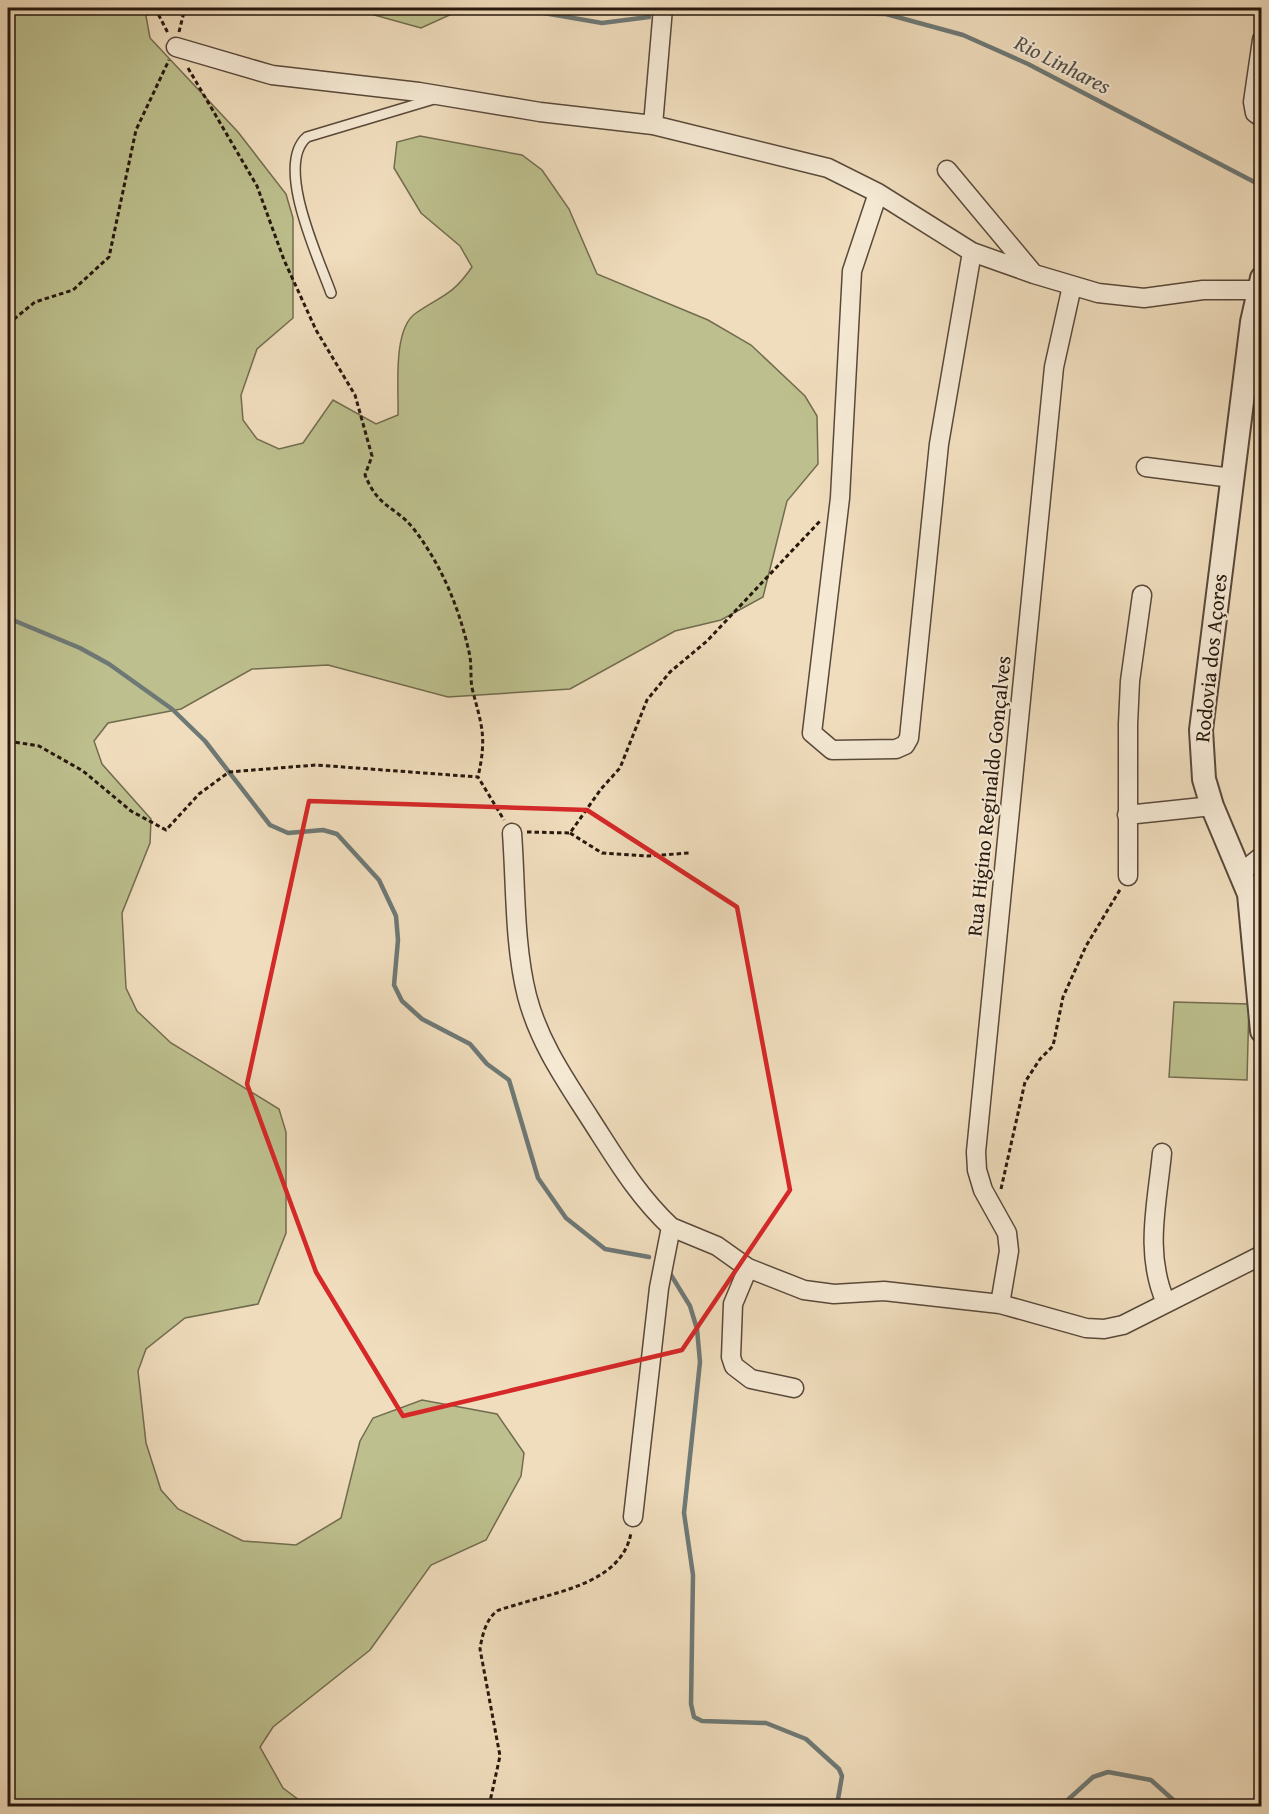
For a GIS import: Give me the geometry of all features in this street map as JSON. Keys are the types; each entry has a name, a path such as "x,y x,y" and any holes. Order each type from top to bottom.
{"street":[{"path":"653,125 663,8"},
{"path":"1262,40 1253,102 1255,114 1262,118"},
{"path":"176,47 272,75 442,96 540,112 653,125 828,168 878,193 972,252 1072,286 1144,298 1260,284"},
{"path":"947,170 1034,274"},
{"path":"878,193 852,271 840,498 813,732 832,750 896,749 905,746 909,738 939,444 972,252"},
{"name":"Rodovia dos Açores","path":"1260,284 1202,712 1202,756 1212,806 1242,872 1253,914 1260,973 1262,1031"},
{"name":"Rua Higino Reginaldo Gonçalves","path":"1000,1304 1009,1251 1007,1233 980,1180 976,1152 1054,367 1072,286"},
{"path":"1146,467 1232,478"},
{"path":"1128,876 1130,681 1142,595"},
{"path":"1127,814 1212,806"},
{"path":"512,833 520,955 527,995 538,1029 569,1089 629,1182 648,1206 671,1227 717,1246 748,1268 804,1290 834,1294 884,1291 1000,1304 1086,1328 1104,1329 1123,1324 1262,1254"},
{"path":"1242,872 1262,856"},
{"path":"1162,1154 1153,1243 1154,1267 1166,1303"},
{"path":"633,1517 659,1288 671,1227"},
{"path":"748,1268 733,1304 731,1357 734,1366 751,1379 794,1388"}],"lane":[{"path":"331,293 295,182 295,156 300,144 307,137 442,96"}],"path":[{"path":"155,8 257,186 284,260 316,330 355,395 372,456 365,475 373,493 411,526 447,583 470,654 472,687 481,713 485,748 478,777 512,833 544,831 570,833 602,853 648,856 689,853"},
{"path":"8,324 34,302 73,290 109,257 136,130 176,47 185,8"},
{"path":"570,833 601,789 620,768 647,700 652,693 670,672 707,641 840,498"},
{"path":"8,741 39,746 48,751 83,771 131,811 166,830 199,794 229,772 316,765 478,777"},
{"path":"996,1213 1025,1082 1040,1059 1053,1046 1063,997 1086,946 1128,876"},
{"path":"489,1806 500,1756 480,1648 483,1632 497,1612 594,1579 612,1567 629,1544 633,1517"}],"highlighted area":[{"path":"309,801 587,810 737,907 790,1190 682,1350 403,1416 316,1272 247,1084"}],"green space":[{"path":"8,8 158,8 146,16 150,38 238,132 286,194 293,218 293,318 257,349 241,395 243,420 257,439 279,449 303,443 333,400 376,424 398,415 398,360 403,332 408,321 416,313 452,290 472,267 460,246 421,213 394,168 397,142 420,136 522,155 542,170 569,209 597,274 708,320 751,345 805,396 817,416 818,464 787,501 763,597 721,620 675,631 570,689 448,697 328,665 252,669 181,709 108,723 94,741 102,764 151,819 150,843 122,913 126,988 137,1011 171,1043 279,1109 286,1132 286,1233 258,1304 185,1318 146,1349 138,1371 146,1443 161,1490 178,1509 243,1541 296,1545 341,1518 360,1441 373,1418 422,1400 497,1414 524,1453 521,1476 486,1540 431,1565 370,1650 273,1727 260,1747 283,1788 307,1806 8,1806"},
{"path":"349,8 465,8 421,28"},
{"path":"1174,1002 1249,1004 1247,1080 1169,1077"}],"waterway":[{"name":"Rio Linhares","path":"515,8 602,23 649,17"},
{"name":"Rio Linhares","path":"678,10 704,8"},
{"name":"Rio Linhares","path":"765,8 792,12 886,14 963,35 1028,64 1262,186"},
{"path":"8,618 80,648 109,664 172,709 205,741 270,825 288,833 323,830 337,834 379,880 396,916 398,940 394,985 402,1001 422,1019 470,1044 487,1064 509,1080 538,1178 566,1218 605,1249 649,1257"},
{"path":"668,1270 690,1306 697,1329 700,1362 684,1513 693,1575 691,1704 694,1717 702,1721 766,1723 806,1739 839,1769 842,1776 838,1799 843,1806"},
{"path":"1061,1806 1093,1777 1108,1772 1151,1780 1180,1806"}]}
